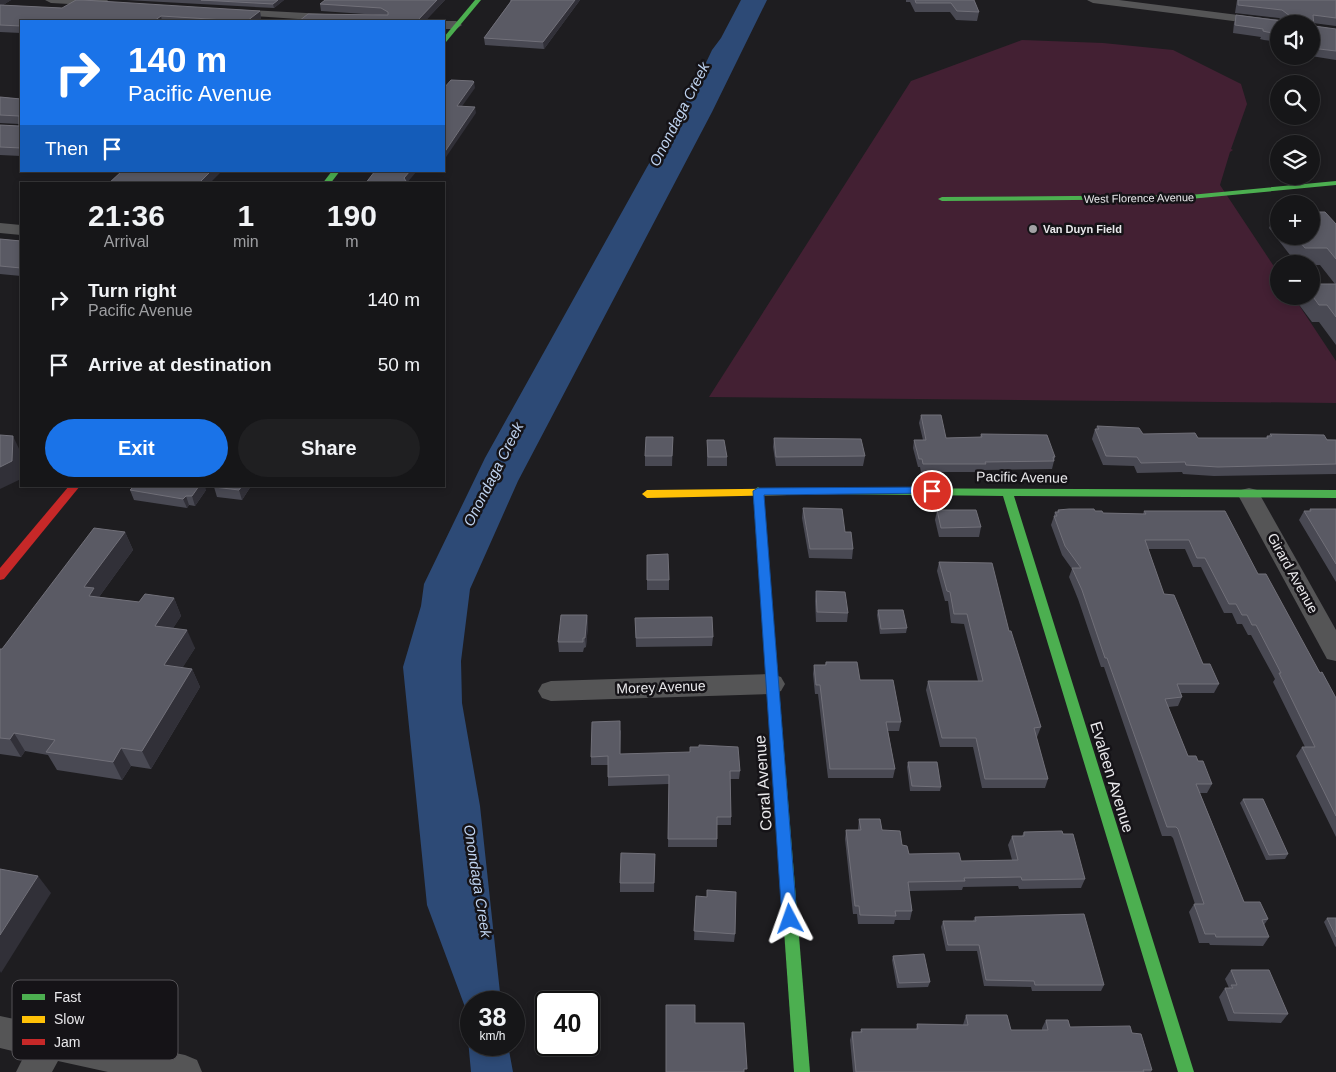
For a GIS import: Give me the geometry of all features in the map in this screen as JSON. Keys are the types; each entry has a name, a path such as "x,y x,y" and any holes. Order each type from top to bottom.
{"street":[{"path":"51,0 118,4"},
{"path":"445,40 478,0"},
{"path":"1092,0 1270,23"},
{"path":"287,18 303,5"},
{"path":"219,11 287,18 350,20"},
{"path":"445,25 456,25"},
{"path":"328,182 335,172"},
{"name":"West Florence Avenue","path":"942,199 1190,197 1336,183"},
{"path":"0,228 20,230"},
{"path":"0,576 74,487"},
{"name":"Pacific Avenue","path":"647,494 758,491 1336,494"},
{"name":"Coral Avenue","path":"758,491 802,1072"},
{"name":"Evaleen Avenue","path":"1007,492 1186,1072"},
{"name":"Girard Avenue","path":"1249,495 1336,652"},
{"name":"Morey Avenue","path":"551,691 772,684"},
{"path":"33,1072 40,1060"},
{"path":"131,1060 185,1072"}],"shaded area":[{"name":"Van Duyn Field","path":"1022,40 1103,43 1173,50 1241,84 1247,104 1220,185 1270,260 1270,305 1299,305 1336,361 1336,403 709,397 911,81"}],"water":[{"name":"Onondaga Creek","path":"741,0 767,0 712,112 518,481 470,589 461,661 462,703 480,806 500,991 460,991 460,994 427,905 403,667 421,606 424,584 485,458 647,167 694,88 712,50 721,38"},
{"path":"470,1056 510,1056 513,1072 471,1072"}],"building":[{"path":"76,0 83,0 260,11 248,20 161,16 155,20 20,20 20,26 0,25 0,5 62,8"},
{"path":"201,0 278,0 273,4"},
{"path":"325,0 437,0 418,20 300,20 308,14 388,15 388,12 381,8 320,4"},
{"path":"512,0 575,0 543,42 484,38"},
{"path":"915,0 974,0 979,12 957,11 951,3 916,3"},
{"path":"1238,0 1336,0 1336,18 1320,15 1289,15 1282,10 1238,5"},
{"path":"1236,15 1270,19 1270,32 1263,31 1263,29 1235,25"},
{"path":"1320,27 1336,29 1336,51 1320,49"},
{"path":"451,80 473,81 457,106 475,107 445,152 445,87"},
{"path":"0,97 20,99 20,148 0,147 0,125 19,126 19,116 0,115"},
{"path":"121,172 210,172 200,182 110,182"},
{"path":"374,172 409,172 404,178 407,182 367,182"},
{"path":"1320,212 1325,212 1336,224 1336,259 1327,248 1305,248 1302,245 1320,245"},
{"path":"0,239 20,241 20,268 0,266"},
{"path":"1320,284 1336,284 1336,317 1327,305 1320,305"},
{"path":"921,415 941,415 946,438 982,437 981,434 1047,435 1055,457 1053,457 1054,461 923,464 922,459 919,459 914,440 926,440"},
{"path":"1097,426 1139,428 1143,434 1195,433 1198,438 1268,438 1267,436 1272,436 1270,434 1324,435 1327,440 1336,440 1336,464 1218,467 1186,465 1185,462 1141,463 1137,457 1106,456 1095,429 1099,429"},
{"path":"0,435 13,436 12,461 0,467"},
{"path":"646,437 673,437 672,456 645,456"},
{"path":"774,438 861,439 865,456 776,457"},
{"path":"707,440 724,440 727,457 708,457"},
{"path":"133,487 198,487 192,496 186,496 183,499 130,490"},
{"path":"214,487 241,487 239,490"},
{"path":"803,508 842,509 845,532 851,532 853,549 810,549"},
{"path":"1094,509 1103,513 1146,514 1144,511 1225,511 1258,574 1266,574 1320,673 1322,672 1336,698 1336,816 1302,747 1315,747 1279,673 1281,673 1256,625 1252,625 1247,615 1242,615 1236,604 1229,604 1205,558 1197,558 1189,540 1145,540 1164,594 1174,595 1203,664 1210,664 1219,684 1177,684 1182,697 1165,699 1188,756 1196,756 1198,761 1203,761 1212,784 1196,784 1244,902 1260,902 1268,919 1262,920 1269,937 1216,937 1215,934 1205,934 1194,904 1204,904 1178,829 1176,827 1167,827 1107,658 1105,658 1082,590 1072,568 1081,568 1065,546 1054,516 1057,516 1055,512 1059,512 1058,510"},
{"path":"1310,509 1336,509 1336,564 1304,511 1311,511"},
{"path":"937,510 976,510 981,527 941,528"},
{"path":"94,528 125,532 84,587 94,588 89,596 139,602 145,594 174,598 155,626 187,630 164,665 192,669 142,751 121,748 113,762 46,752 55,740 14,733 10,739 0,738 0,649 2,649"},
{"path":"668,554 669,580 647,580 647,555"},
{"path":"939,562 992,563 1009,631 1011,631 1041,727 1034,728 1048,779 985,779 976,738 942,738 928,681 983,681 967,614 954,614 950,592 947,591"},
{"path":"816,591 845,592 848,613 817,612"},
{"path":"878,610 903,610 907,628 881,629"},
{"path":"561,615 587,615 583,642 558,642"},
{"path":"712,617 713,637 636,638 635,618"},
{"path":"826,662 857,662 860,680 893,680 901,722 886,722 895,769 830,769 820,685 816,685 814,665 826,665"},
{"path":"620,721 620,754 690,752 690,747 699,747 699,745 738,747 740,771 730,771 731,817 717,817 717,839 668,839 669,775 608,777 608,756 591,757 592,722"},
{"path":"908,762 937,762 941,787 912,786"},
{"path":"1243,799 1263,799 1288,854 1269,855"},
{"path":"859,819 880,819 882,830 900,831 902,845 907,846 909,854 959,853 961,861 1018,860 1012,836 1024,836 1024,832 1062,831 1063,834 1073,834 1085,879 1022,880 1021,877 964,878 965,881 908,882 912,911 895,911 896,916 860,915 859,906 855,906 846,830 861,830"},
{"path":"621,853 655,854 654,883 620,883"},
{"path":"0,869 38,876 0,935"},
{"path":"707,890 736,892 735,934 694,931 696,896 707,897"},
{"path":"1084,914 1104,985 1035,985 1034,981 986,980 979,945 948,945 943,921 976,921 975,917"},
{"path":"1327,918 1336,918 1336,937"},
{"path":"924,954 930,982 899,983 893,956"},
{"path":"1231,970 1269,970 1288,1014 1234,1013 1225,988 1233,988 1231,985 1237,985"},
{"path":"666,1005 695,1005 695,1023 744,1023 747,1069 744,1069 744,1072 666,1072"},
{"path":"966,1015 1007,1015 1011,1030 1048,1030 1046,1020 1068,1020 1070,1027 1130,1026 1132,1033 1141,1034 1152,1070 1143,1070 1144,1072 856,1072 852,1032 862,1032 861,1029 918,1029 917,1024 968,1025"}],"traffic: fast":[{"path":"445,40 478,0"},
{"path":"328,182 335,172"},
{"path":"942,199 1190,197 1336,183"},
{"path":"758,491 802,1072"},
{"path":"835,492 1336,494"},
{"path":"1007,492 1186,1072"}],"traffic: slow":[{"path":"647,494 835,492"}],"traffic: jam":[{"path":"0,576 74,487"}],"place":[{"name":"Van Duyn Field","path":"1033,229"}],"route":[{"path":"790,919 758,491 932,491"}]}
